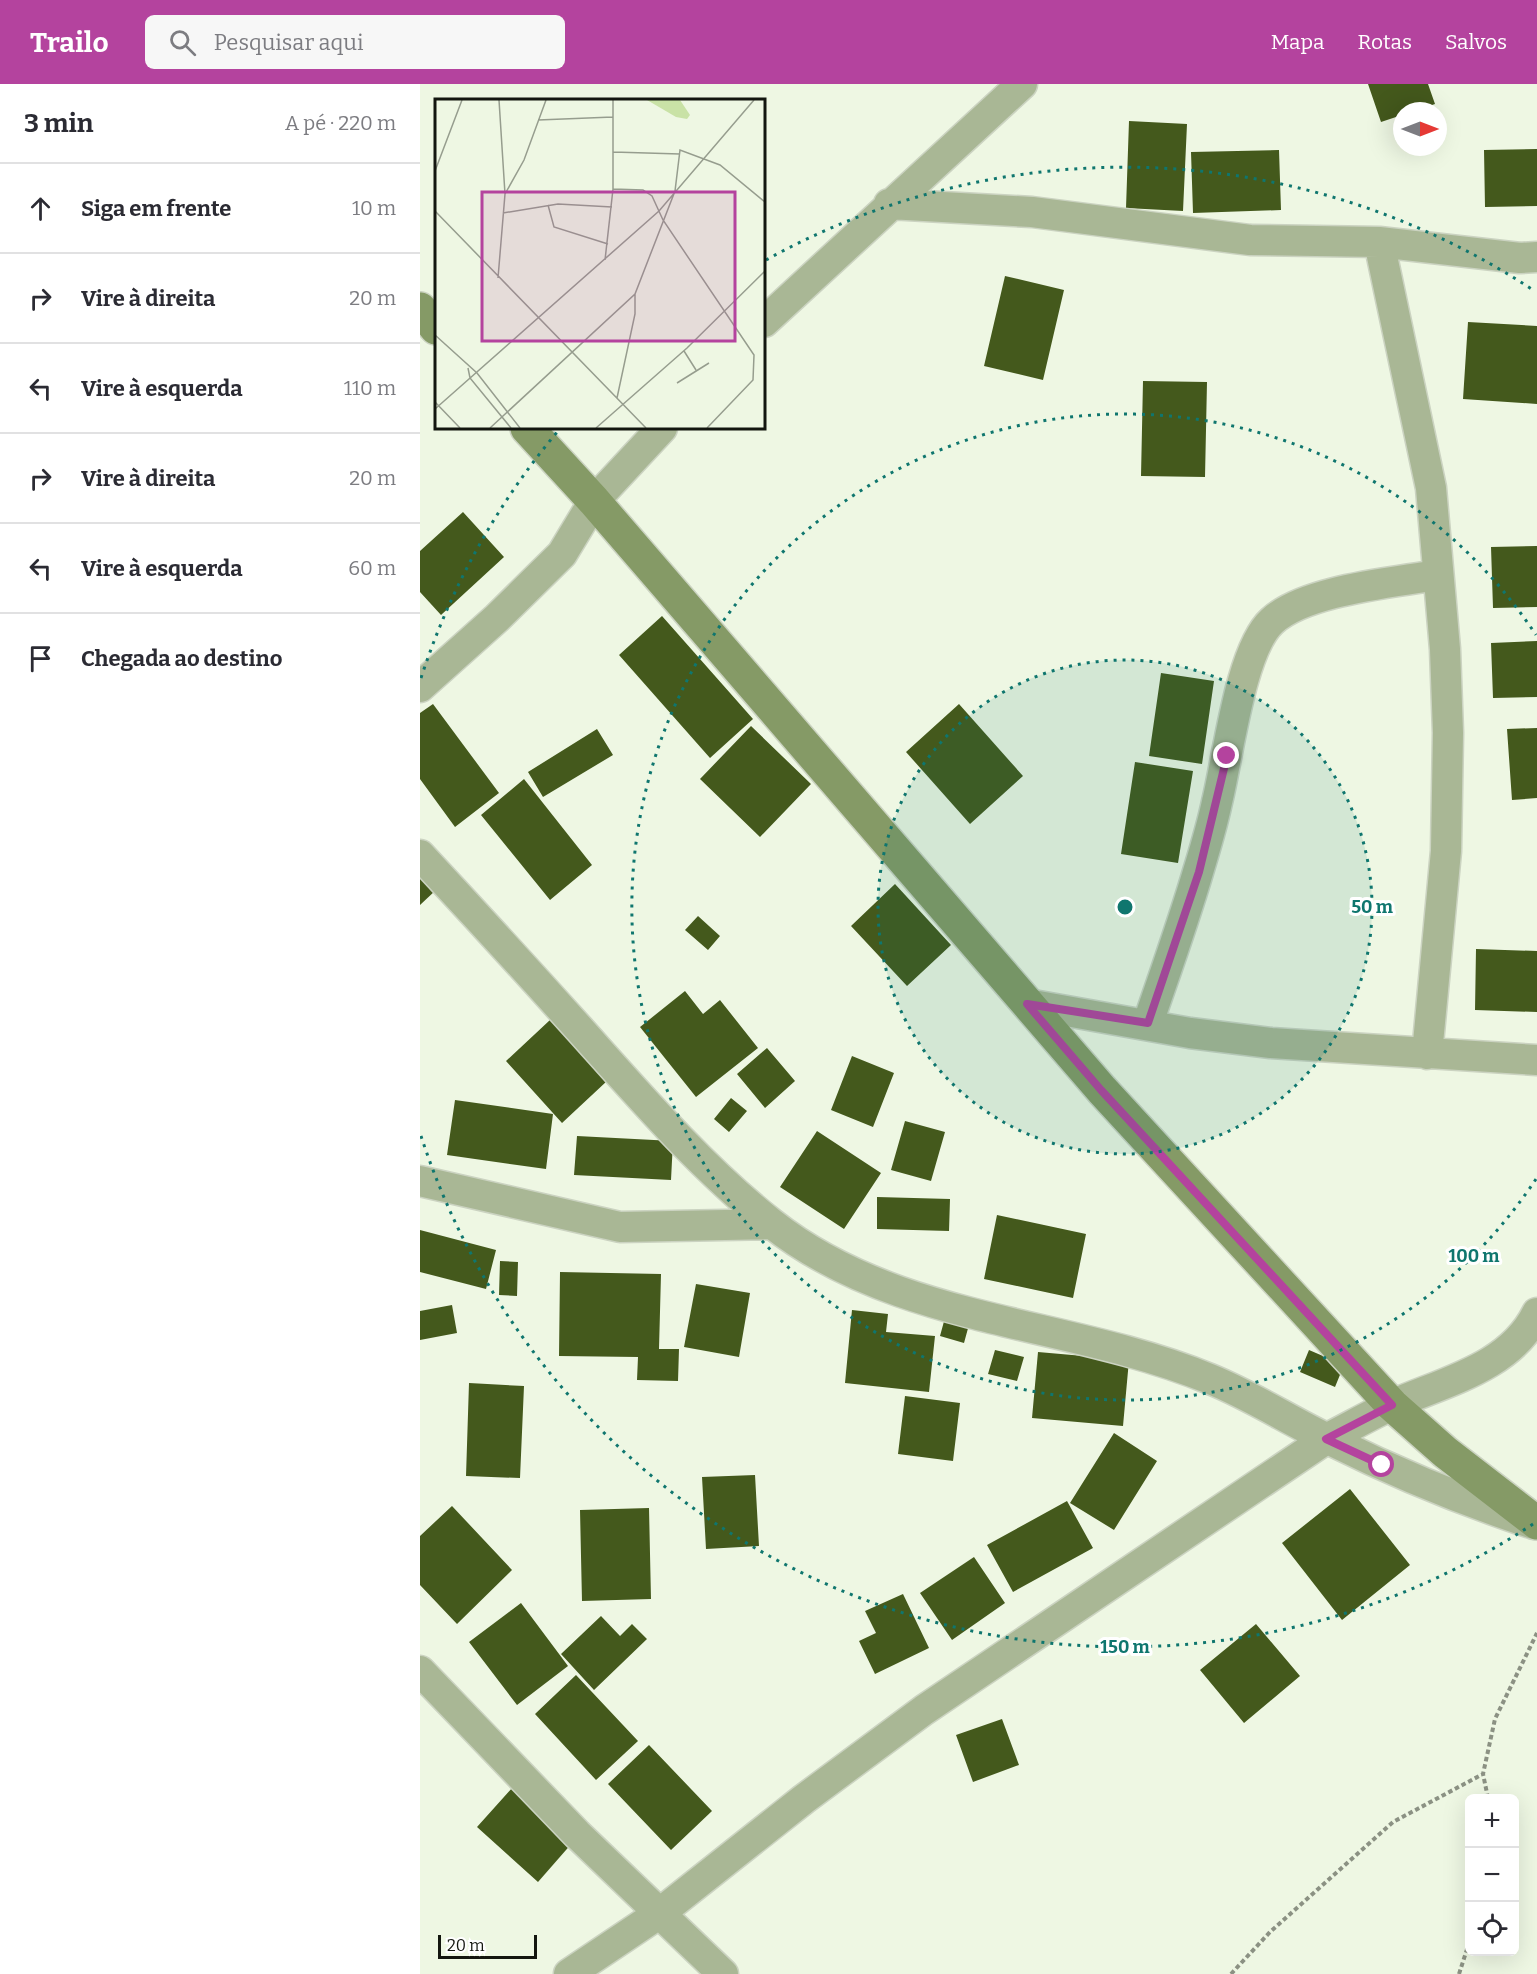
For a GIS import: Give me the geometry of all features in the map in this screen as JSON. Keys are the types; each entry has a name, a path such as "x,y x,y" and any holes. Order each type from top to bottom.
{"main road":[{"path":"420,309 435,327"},
{"path":"528,429 594,501 1101,1090 1392,1405 1445,1452 1537,1524"}],"street":[{"path":"765,321 889,204 1022,84"},
{"path":"889,204 1032,212 1250,240 1379,242 1531,262"},
{"path":"1379,242 1431,489 1445,649 1448,733 1446,851 1427,1054"},
{"path":"420,687 497,618 562,554 594,501 661,429"},
{"path":"1148,1023 1199,872 1217,802 1242,685 1254,650 1271,622 1297,605 1344,591 1437,575"},
{"path":"420,855 633,1089 713,1172 772,1224 822,1258 871,1283 940,1304 1137,1355 1210,1379 1326,1439 1468,1503 1537,1524"},
{"path":"1027,1004 1148,1023 1190,1033 1271,1043 1537,1060"},
{"path":"420,1181 620,1227 772,1224"},
{"path":"569,1974 660,1913 804,1799 924,1710 1326,1439 1392,1405 1464,1376 1506,1352 1537,1313"},
{"path":"420,1671 577,1834 723,1974"}],"path":[{"path":"1487,1794 1484,1773 1495,1719 1537,1633"},
{"path":"1231,1974 1270,1932 1393,1822 1484,1773"},
{"path":"1459,1974 1465,1955"}],"building":[{"path":"1368,84 1428,84 1434,102 1393,102 1393,118 1381,122"},
{"path":"1129,121 1187,124 1183,211 1126,208"},
{"path":"1537,149 1537,206 1485,207 1484,150"},
{"path":"1279,150 1281,210 1193,213 1191,152"},
{"path":"1005,276 1064,290 1043,380 984,366"},
{"path":"1468,322 1537,326 1537,404 1463,399"},
{"path":"1143,381 1207,382 1205,477 1141,476"},
{"path":"463,512 504,557 441,615 420,592 420,551"},
{"path":"1537,546 1537,607 1493,608 1491,547"},
{"path":"662,616 753,719 710,758 619,655"},
{"path":"1537,641 1537,697 1493,698 1491,643"},
{"path":"1161,673 1214,681 1202,764 1149,756"},
{"path":"433,704 499,793 455,827 420,779 420,713"},
{"path":"959,704 1023,776 970,824 906,752"},
{"path":"751,726 811,784 760,837 700,779"},
{"path":"1537,728 1537,798 1512,800 1507,729"},
{"path":"597,729 613,755 543,797 528,772"},
{"path":"1135,762 1193,771 1178,863 1121,854"},
{"path":"524,779 592,865 550,900 481,815"},
{"path":"420,872 436,890 420,905"},
{"path":"895,884 951,945 907,986 851,926"},
{"path":"698,916 720,936 708,950 685,930"},
{"path":"1476,949 1537,951 1537,1012 1475,1010"},
{"path":"685,991 703,1014 720,1000 758,1048 696,1097 640,1027"},
{"path":"550,1020 607,1081 562,1123 506,1061"},
{"path":"767,1048 795,1081 765,1108 737,1074"},
{"path":"852,1056 894,1073 873,1127 831,1110"},
{"path":"731,1098 747,1111 729,1132 714,1119"},
{"path":"455,1100 553,1114 546,1169 447,1155"},
{"path":"905,1121 945,1132 931,1181 891,1170"},
{"path":"817,1131 881,1173 844,1229 780,1187"},
{"path":"577,1136 673,1141 671,1180 574,1175"},
{"path":"877,1197 950,1199 949,1231 877,1229"},
{"path":"997,1215 1086,1234 1073,1298 984,1279"},
{"path":"420,1230 496,1250 486,1289 420,1272"},
{"path":"500,1261 518,1262 517,1296 499,1295"},
{"path":"560,1272 661,1274 659,1349 679,1349 678,1381 637,1380 638,1357 559,1356"},
{"path":"696,1284 750,1293 739,1357 684,1347"},
{"path":"452,1305 457,1333 420,1340 420,1311"},
{"path":"852,1310 888,1314 886,1332 935,1336 929,1392 845,1383"},
{"path":"946,1314 970,1321 964,1343 940,1336"},
{"path":"995,1350 1024,1357 1017,1381 988,1374"},
{"path":"1309,1350 1344,1365 1335,1387 1300,1372"},
{"path":"1038,1352 1129,1360 1123,1426 1032,1418"},
{"path":"469,1383 524,1386 520,1478 466,1476"},
{"path":"905,1396 960,1403 953,1461 898,1454"},
{"path":"1114,1433 1157,1461 1114,1530 1070,1503"},
{"path":"755,1475 759,1546 706,1549 702,1477"},
{"path":"1350,1489 1410,1565 1342,1620 1282,1543"},
{"path":"1067,1501 1093,1548 1013,1592 987,1545"},
{"path":"452,1506 512,1570 457,1624 420,1585 420,1536"},
{"path":"649,1508 651,1599 582,1601 580,1510"},
{"path":"974,1557 1005,1603 952,1640 920,1593"},
{"path":"903,1594 929,1648 875,1674 859,1641 876,1633 865,1611"},
{"path":"521,1603 568,1666 517,1705 469,1642"},
{"path":"601,1616 620,1636 632,1624 647,1639 594,1690 561,1654"},
{"path":"1256,1624 1300,1676 1244,1723 1200,1670"},
{"path":"576,1675 638,1741 596,1780 535,1714"},
{"path":"1002,1719 1019,1765 973,1782 956,1735"},
{"path":"649,1745 712,1811 671,1850 608,1784"},
{"path":"513,1787 573,1842 538,1882 477,1827"}],"route":[{"path":"1227,756 1199,872 1148,1023 1027,1004 1101,1090 1392,1405 1326,1439 1382,1465"}]}
